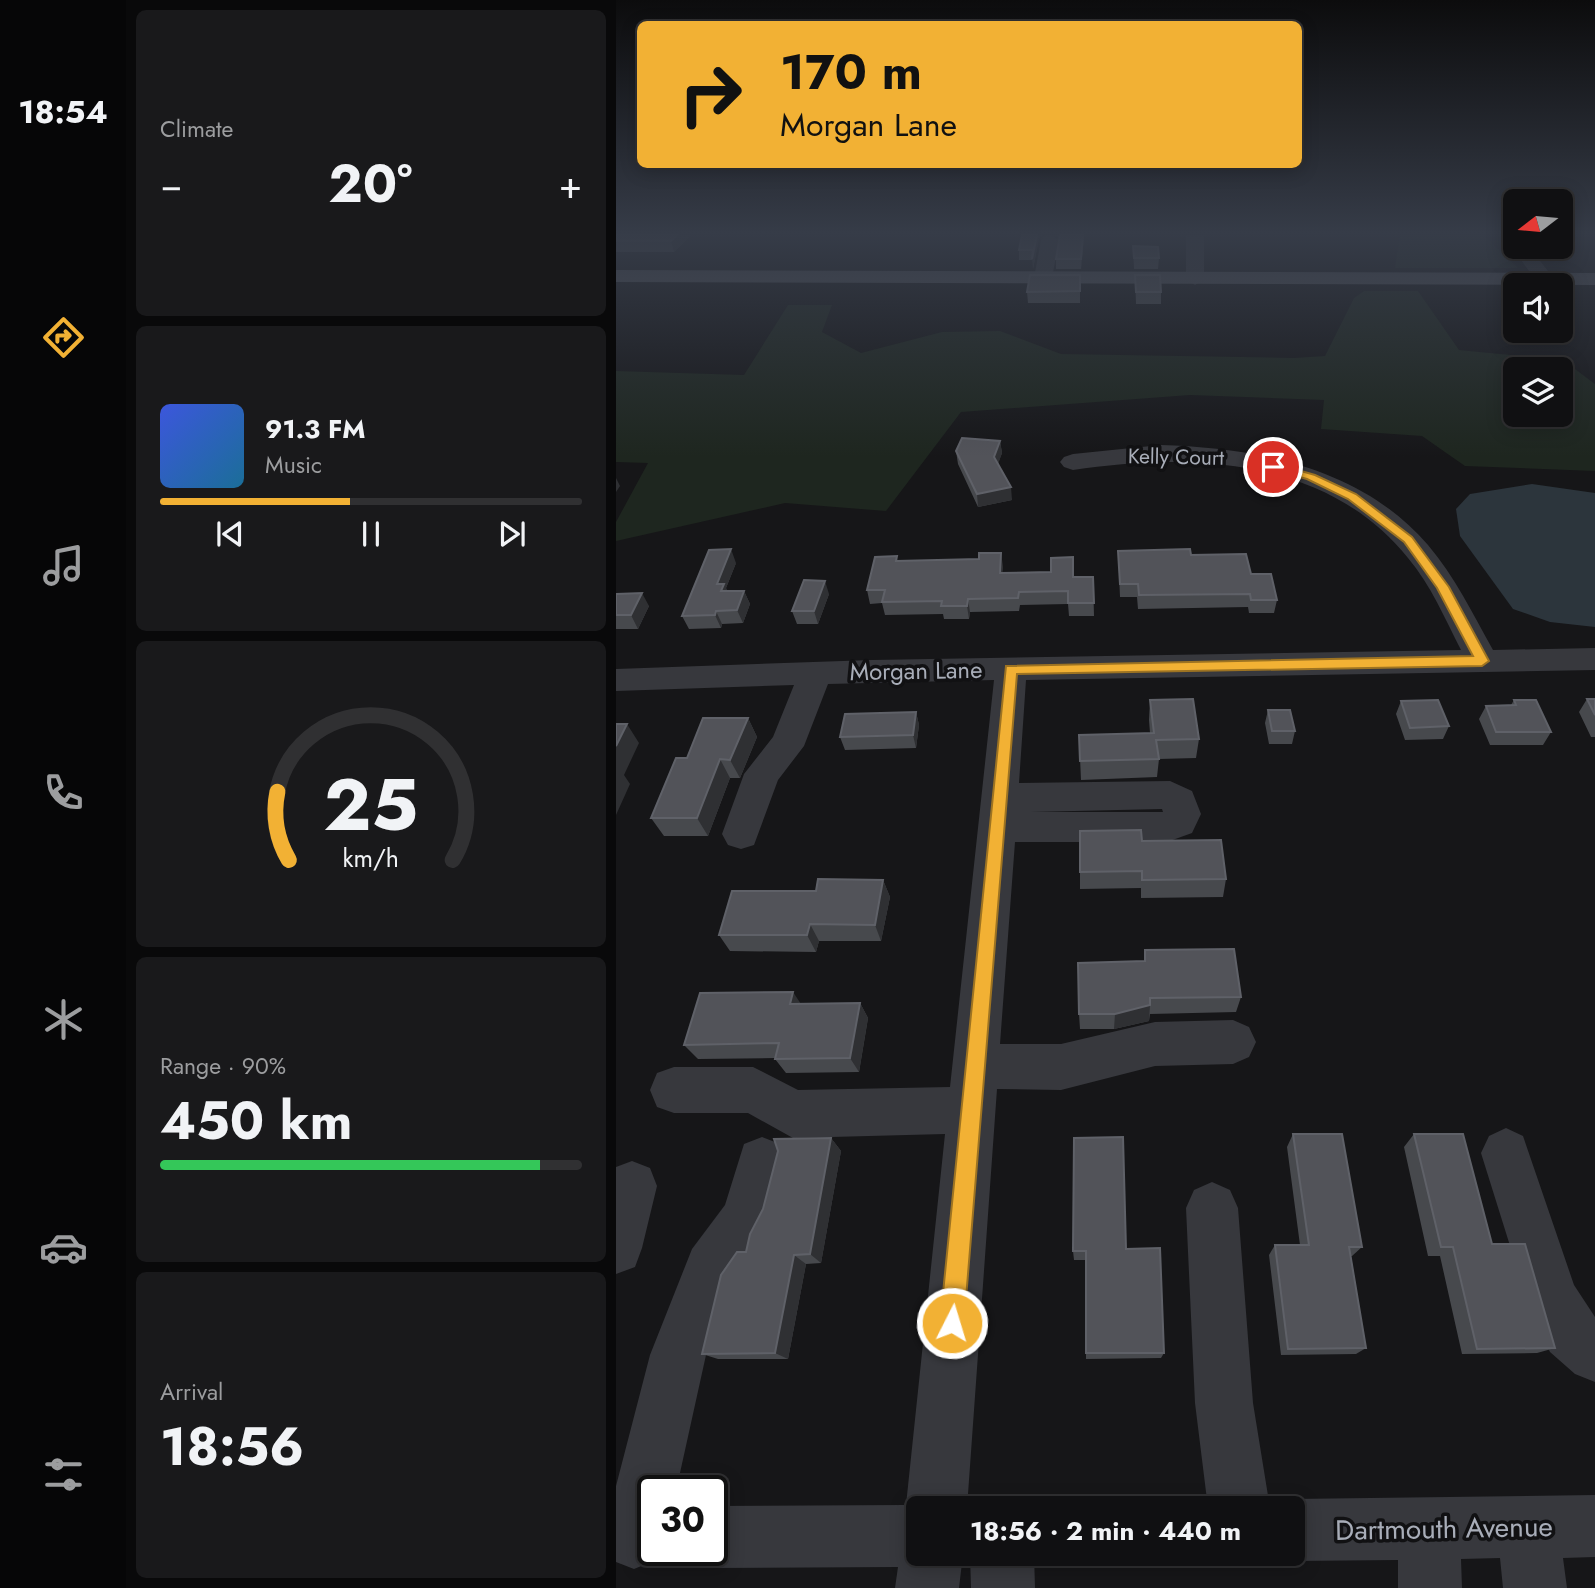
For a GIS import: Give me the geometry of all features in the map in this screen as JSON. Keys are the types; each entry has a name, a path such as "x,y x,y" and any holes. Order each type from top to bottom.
{"street":[{"name":"Kelly Court","path":"1073,463 1147,453 1224,456 1311,477 1352,496 1388,522 1415,548 1443,587 1482,661"},
{"name":"Morgan Lane","path":"616,680 815,673 1595,659"},
{"path":"937,1496 1011,669"},
{"path":"741,834 762,774 786,746 795,729 815,673"},
{"path":"674,1090 753,1090 793,1114 973,1088 1155,1044 1233,1042"},
{"path":"1506,1153 1551,1297 1570,1332 1595,1354"},
{"path":"634,1538 678,1355 711,1268 747,1218 762,1162"},
{"path":"616,1248 632,1186"},
{"path":"1212,1209 1224,1402 1237,1496"},
{"name":"Dartmouth Avenue","path":"1305,1531 1595,1526"},
{"path":"1429,1528 1430,1588"},
{"path":"728,1537 906,1536"},
{"path":"927,1588 930,1566"},
{"path":"1002,1566 1003,1588"}],"lane":[{"path":"1528,1527 1535,1588"}],"shaded area":[{"path":"785,309 830,309 822,332 861,353 942,332 1000,331 1061,354 1294,358 1325,356 1348,309 1431,309 1459,350 1532,357 1503,357 1503,427 1573,427 1573,368 1595,384 1595,471 1465,466 1422,436 1321,429 1324,400 1190,395 961,412 886,511 785,503 616,541 616,522 648,463 616,462 616,371 744,375"},
{"path":"1532,484 1595,493 1595,627 1550,622 1513,609 1460,536 1456,509 1470,494"}],"building":[{"path":"962,438 1000,441 994,457 1011,487 977,494 956,451"},
{"path":"731,549 717,584 724,584 721,591 744,591 737,610 716,611 715,615 682,616 709,550"},
{"path":"1190,549 1191,555 1246,554 1251,574 1271,574 1277,600 1251,600 1250,594 1139,595 1138,584 1120,584 1118,551"},
{"path":"979,553 1001,553 1000,573 1051,572 1051,558 1073,557 1073,577 1093,577 1094,603 1068,603 1068,591 1019,592 1018,598 968,599 967,606 941,606 942,601 882,602 885,590 867,590 875,557 897,556 896,561 979,559"},
{"path":"804,580 825,581 814,611 792,611"},
{"path":"642,593 631,615 616,615 616,594"},
{"path":"1193,699 1199,739 1156,740 1159,759 1080,761 1079,735 1154,733 1150,700"},
{"path":"1587,699 1595,699 1595,715"},
{"path":"1438,700 1449,726 1410,728 1401,701"},
{"path":"1514,700 1536,700 1551,732 1496,732 1486,706 1516,705"},
{"path":"1268,710 1290,710 1295,731 1272,731"},
{"path":"916,712 913,735 840,737 845,714"},
{"path":"703,718 748,718 730,760 720,759 697,818 651,818 676,758 687,758"},
{"path":"616,724 627,724 616,746"},
{"path":"1141,830 1142,841 1221,840 1226,879 1142,880 1142,871 1080,872 1080,831"},
{"path":"818,879 883,880 875,925 810,924 807,935 719,935 732,891 816,891"},
{"path":"1234,949 1241,997 1150,998 1150,1005 1115,1014 1079,1014 1078,963 1145,961 1145,950"},
{"path":"793,992 790,1004 860,1003 850,1058 775,1059 779,1043 684,1045 700,993"},
{"path":"1293,1134 1342,1134 1362,1247 1349,1247 1366,1348 1288,1349 1275,1245 1309,1245"},
{"path":"1414,1134 1463,1134 1492,1244 1525,1244 1555,1348 1477,1349 1453,1247 1441,1247"},
{"path":"1123,1137 1126,1249 1160,1248 1164,1353 1086,1353 1086,1251 1073,1251 1074,1138"},
{"path":"831,1138 810,1254 794,1255 775,1353 702,1354 721,1275 737,1252 746,1252 750,1234 763,1209 778,1151 774,1139"}],"route":[{"path":"952,1323 1011,669 1482,661 1443,587 1408,540 1352,496 1311,477 1273,467"}]}
